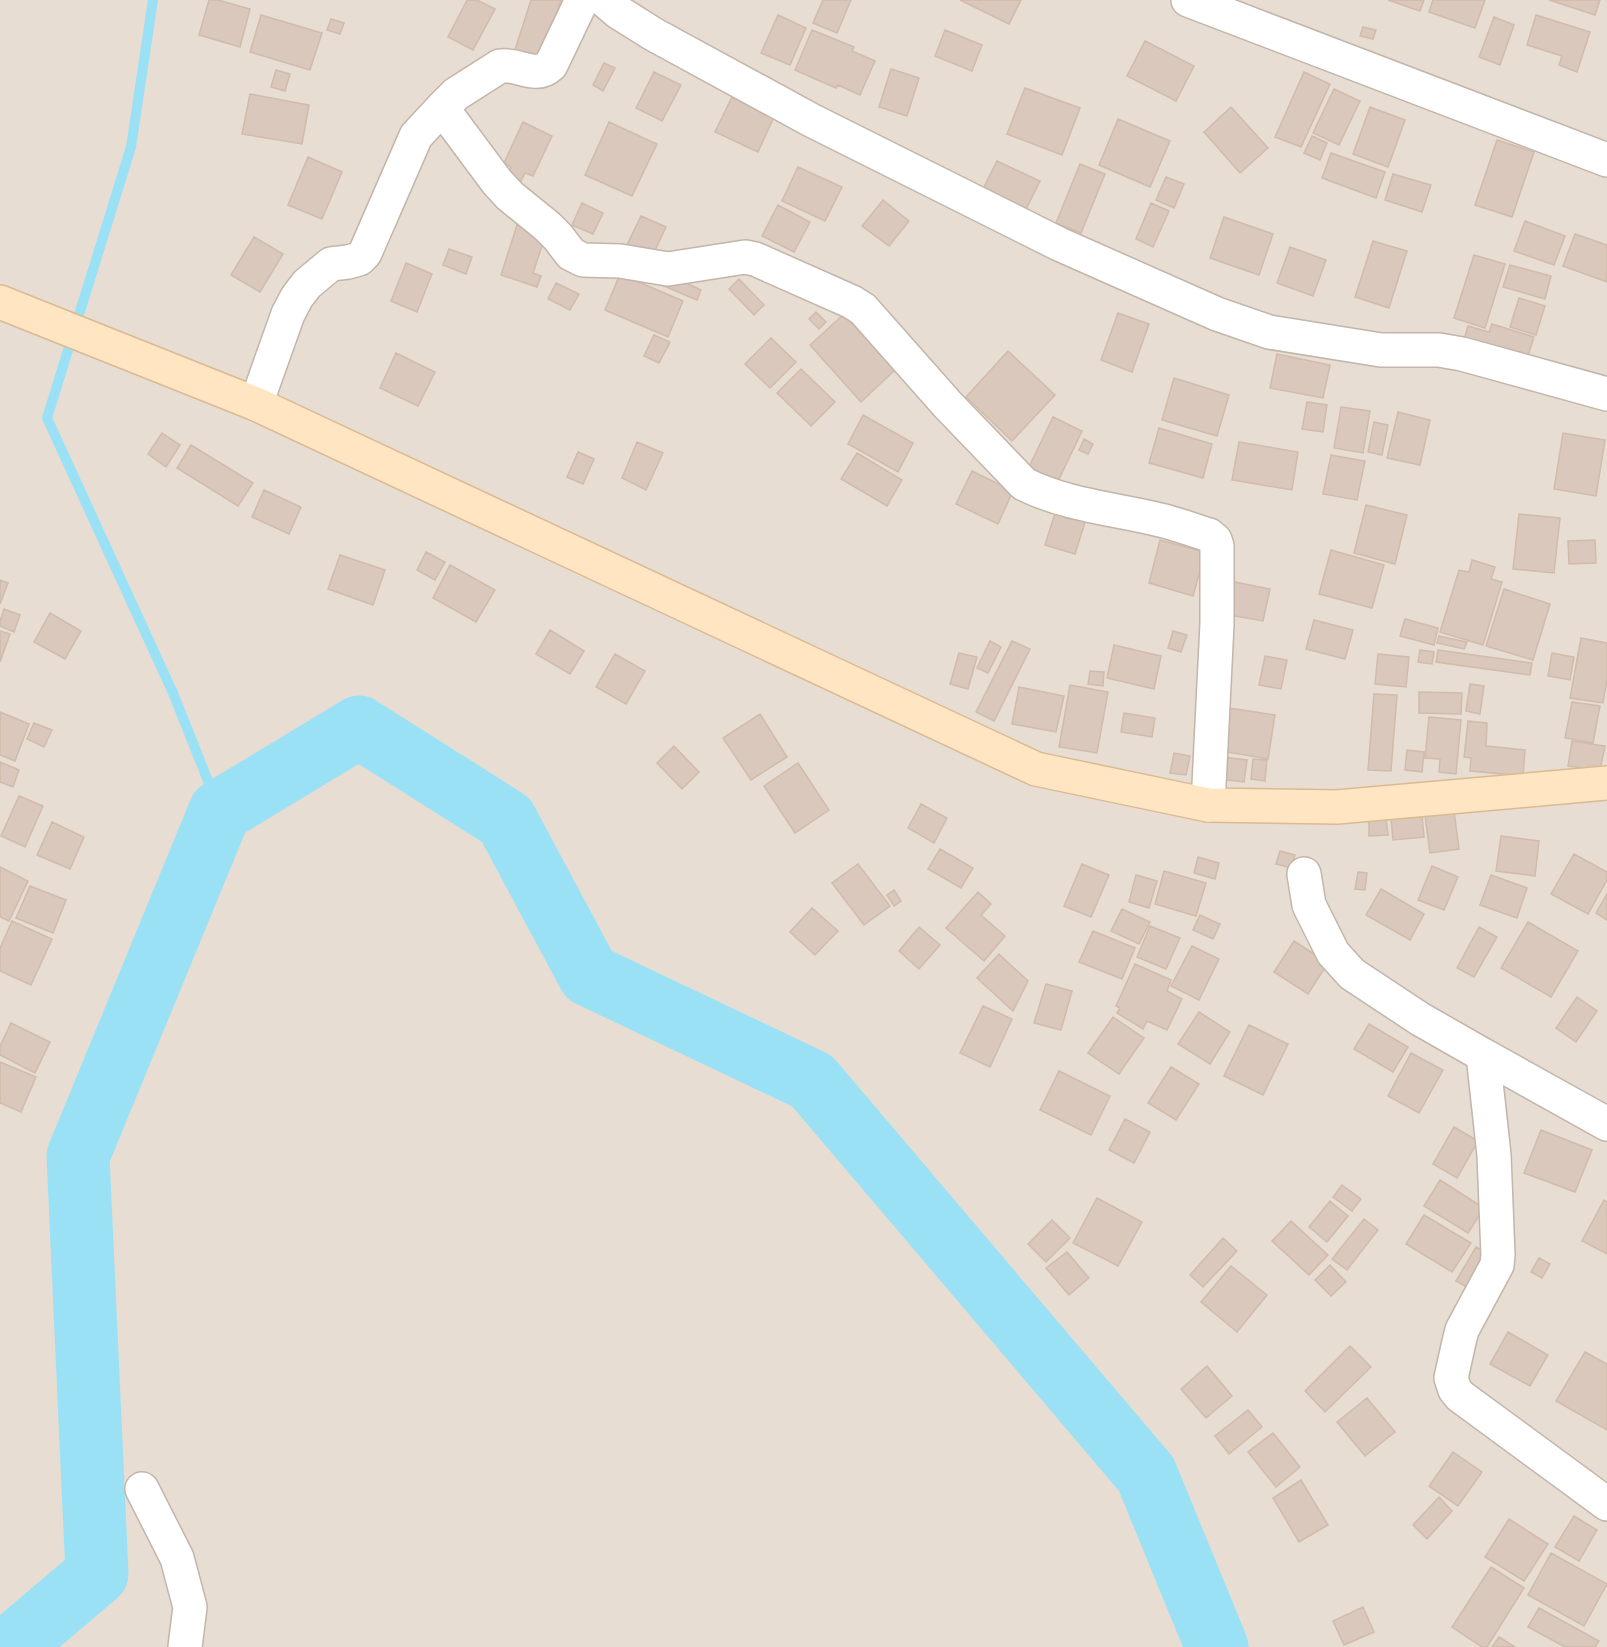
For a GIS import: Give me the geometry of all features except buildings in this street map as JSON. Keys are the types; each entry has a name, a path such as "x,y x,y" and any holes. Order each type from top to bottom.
{"main road":[{"path":"6,305 256,404 1036,769 1208,805 1337,807 1607,783"}],"street":[{"path":"256,404 288,314 297,297 307,284 331,264 359,259 365,253 416,136 456,94 500,66 509,64 537,73 545,71 551,65 582,0"},
{"path":"604,0 618,12 653,34 811,120 1059,244 1217,314 1269,332 1381,350 1439,350 1462,354 1607,394"},
{"path":"1188,0 1607,160"},
{"path":"442,108 503,189 547,226 571,254 583,260 620,261 668,268 745,257 755,259 852,302 863,309 947,404 1024,484 1080,503 1162,520 1209,535 1215,540 1217,546 1217,624 1208,805"},
{"path":"1304,874 1309,905 1333,953 1352,974 1420,1020 1607,1124"},
{"path":"1483,1055 1494,1155 1498,1255 1497,1265 1462,1330 1451,1378 1452,1385 1460,1396 1607,1504"},
{"path":"142,1490 177,1558 190,1607 184,1647"}],"shaded area":[{"path":"0,0 1607,0 1607,1647 0,1647"}],"waterway":[{"path":"153,0 131,147 47,418 173,693 220,811"},
{"path":"11,1647 97,1574 78,1156 220,811 359,727 506,820 589,975 812,1081 1146,1474 1217,1647"}]}
